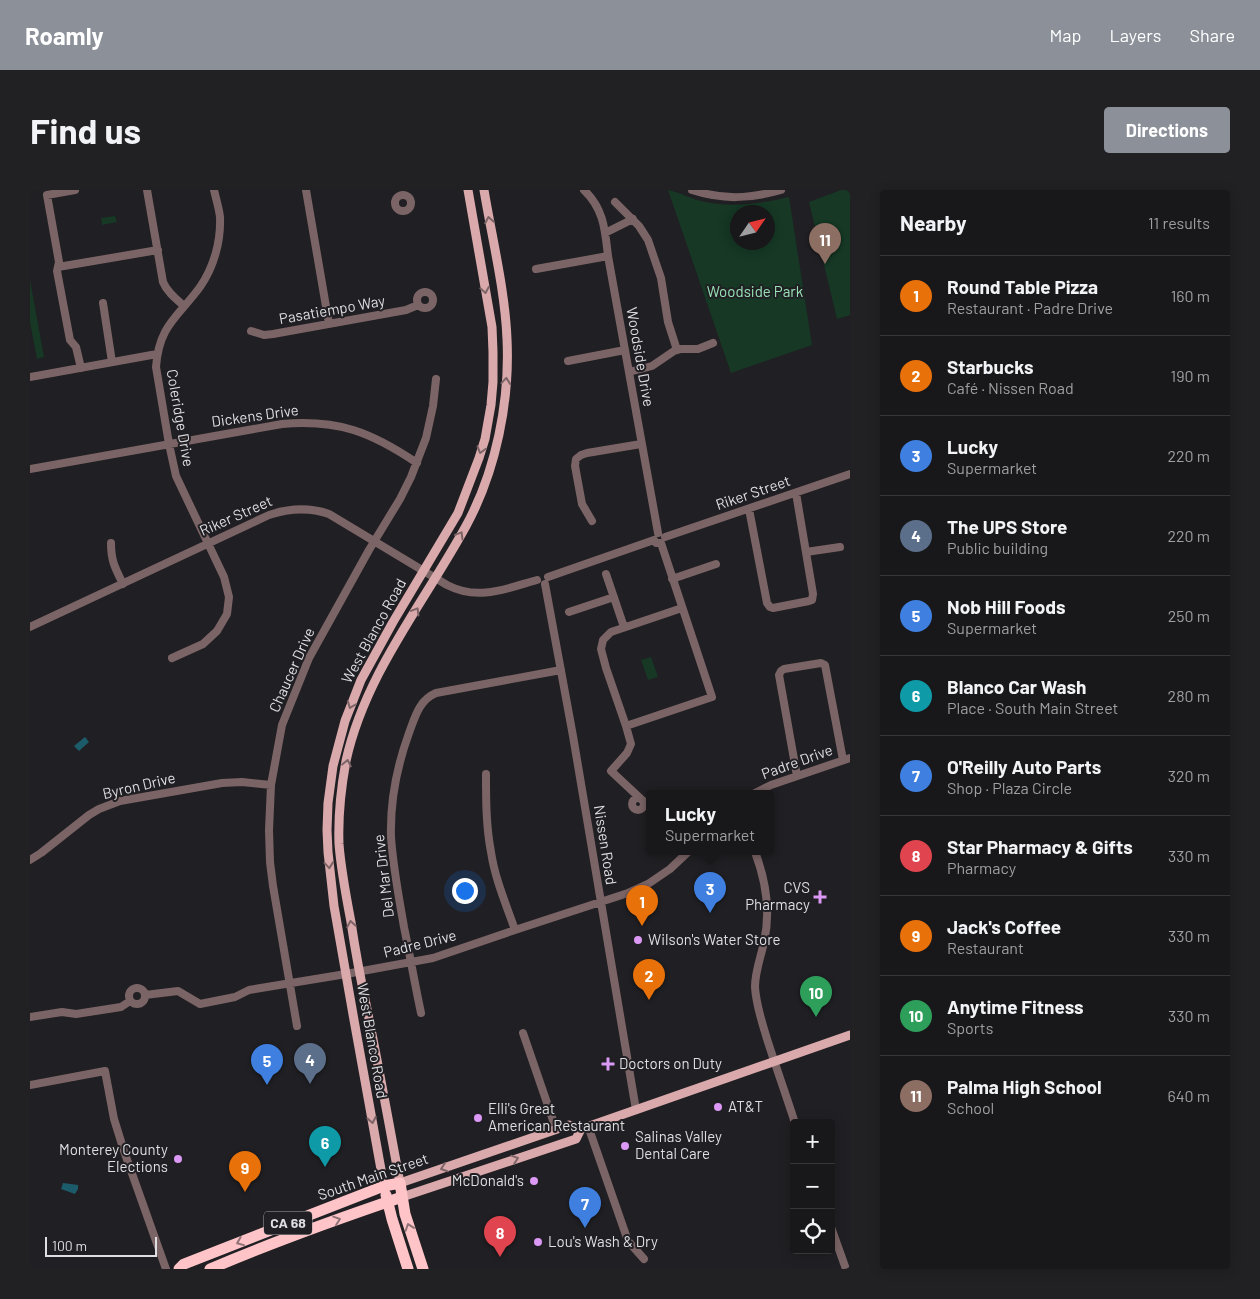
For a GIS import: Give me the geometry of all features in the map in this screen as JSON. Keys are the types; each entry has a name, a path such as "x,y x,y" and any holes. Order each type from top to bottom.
{"highway":[{"name":"South Main Street","path":"179,1269 184,1264 384,1186 400,1183"},
{"path":"400,1183 405,1214 424,1269"},
{"path":"384,1186 408,1269"},
{"name":"South Main Street","path":"210,1269 258,1248 402,1197"}],"main road":[{"name":"West Blanco Road","path":"384,1186 333,898 328,852 328,803 333,766 345,721 361,680 458,513 480,458 485,440 494,375 492,327 468,190"},
{"name":"West Blanco Road","path":"400,1183 346,897 339,843 340,806 347,760 358,718 374,682 467,524 485,483 500,430 507,376 507,339 505,312 484,190"},
{"name":"South Main Street","path":"400,1183 569,1125 585,1128 850,1035"},
{"name":"South Main Street","path":"402,1197 576,1139 585,1128"}],"street":[{"path":"75,190 47,195 59,262 57,272 70,340 76,348 81,368"},
{"path":"147,190 165,287 184,306"},
{"name":"Coleridge Drive","path":"172,658 195,648 217,632 227,614 229,597 224,578 176,476 156,366 160,342 165,330 204,280 215,255 220,221 214,190"},
{"path":"306,190 329,324"},
{"path":"692,190 727,198 755,196 781,190"},
{"name":"Woodside Drive","path":"587,191 601,212 659,538 712,697 626,726"},
{"path":"615,202 645,234 661,278 668,322 678,350"},
{"path":"605,233 633,220"},
{"path":"58,267 158,250"},
{"path":"536,269 608,256"},
{"path":"103,303 112,362"},
{"name":"Pasatiempo Way","path":"251,331 264,335 273,334 406,310 418,305"},
{"path":"629,372 652,366 669,353 678,350 698,349 713,344"},
{"path":"568,361 625,350"},
{"path":"30,378 157,354"},
{"name":"Chaucer Drive","path":"297,1026 270,862 271,785 282,725 309,658 374,541 400,499 417,463 430,424 436,379"},
{"name":"Dickens Drive","path":"30,470 282,424 316,422 362,432 396,449 417,463"},
{"path":"592,522 582,504 575,466 576,459 587,453 641,444"},
{"name":"Riker Street","path":"30,627 269,515 287,510 299,508 330,514 454,589 463,592 489,593 537,580 540,584 546,580 659,538 850,474"},
{"path":"749,509 766,603 770,607 807,602 812,600 813,594 796,493"},
{"path":"111,543 113,563 123,584"},
{"path":"806,552 840,547"},
{"path":"672,579 716,564"},
{"path":"606,574 624,628"},
{"name":"Nissen Road","path":"546,580 636,1110"},
{"path":"569,612 614,597"},
{"path":"642,800 611,771 627,753 630,747 630,740 606,668 601,649 602,643 611,632 682,608"},
{"path":"797,776 779,675 784,669 825,664 847,759"},
{"name":"Del Mar Drive","path":"421,1014 396,881 392,844 392,822 397,773 407,738 419,709 426,698 436,693 561,670"},
{"name":"Padre Drive","path":"761,790 847,759"},
{"path":"486,774 487,821 491,853 500,887 515,930"},
{"name":"Byron Drive","path":"30,860 82,819 99,809 120,801 222,783 242,782 271,785"},
{"name":"Padre Drive","path":"145,995 178,991 200,1004 235,997 249,990 434,958 628,893 648,884 670,869 685,855"},
{"path":"755,855 764,879 768,906 764,942 755,985 756,999 774,1062 794,1119"},
{"path":"133,989 140,989 145,995 144,1001 140,1004 134,1004 128,998 129,993 133,989"},
{"path":"30,1017 62,1012 76,1014 103,1010 121,1007 130,1001"},
{"path":"522,1033 556,1129"},
{"path":"30,1085 105,1071 114,1118 124,1151 166,1269"},
{"path":"585,1128 628,1241 644,1259"},
{"path":"835,1238 846,1269"}],"green space":[{"name":"Woodside Park","path":"668,190 701,201 735,205 767,202 789,197 812,345 731,373"},
{"path":"841,190 850,190 850,315 837,319 809,202"},
{"path":"115,216 117,222 102,225 101,218"},
{"path":"30,280 44,357 37,359 30,322"},
{"path":"651,657 658,677 648,680 641,660"}],"water":[{"path":"85,737 89,742 79,751 74,746"},
{"path":"63,1183 78,1185 75,1194 61,1189"}],"place":[{"name":"Palma High School","path":"825,264"},
{"name":"CVS Pharmacy","path":"820,897"},
{"name":"Lucky","path":"710,913"},
{"name":"Round Table Pizza","path":"642,926"},
{"name":"Wilson's Water Store","path":"638,940"},
{"name":"Starbucks","path":"649,1000"},
{"name":"Anytime Fitness","path":"816,1017"},
{"name":"Doctors on Duty","path":"608,1064"},
{"name":"The UPS Store","path":"310,1084"},
{"name":"Nob Hill Foods","path":"267,1085"},
{"name":"AT&T","path":"718,1107"},
{"name":"Elli's Great American Restaurant","path":"478,1118"},
{"name":"Salinas Valley Dental Care","path":"625,1146"},
{"name":"Monterey County Elections","path":"178,1159"},
{"name":"Blanco Car Wash","path":"325,1167"},
{"name":"McDonald's","path":"534,1181"},
{"name":"Jack's Coffee","path":"245,1192"},
{"name":"O'Reilly Auto Parts","path":"585,1228"},
{"name":"Lou's Wash & Dry","path":"538,1242"},
{"name":"Star Pharmacy & Gifts","path":"500,1257"}]}
